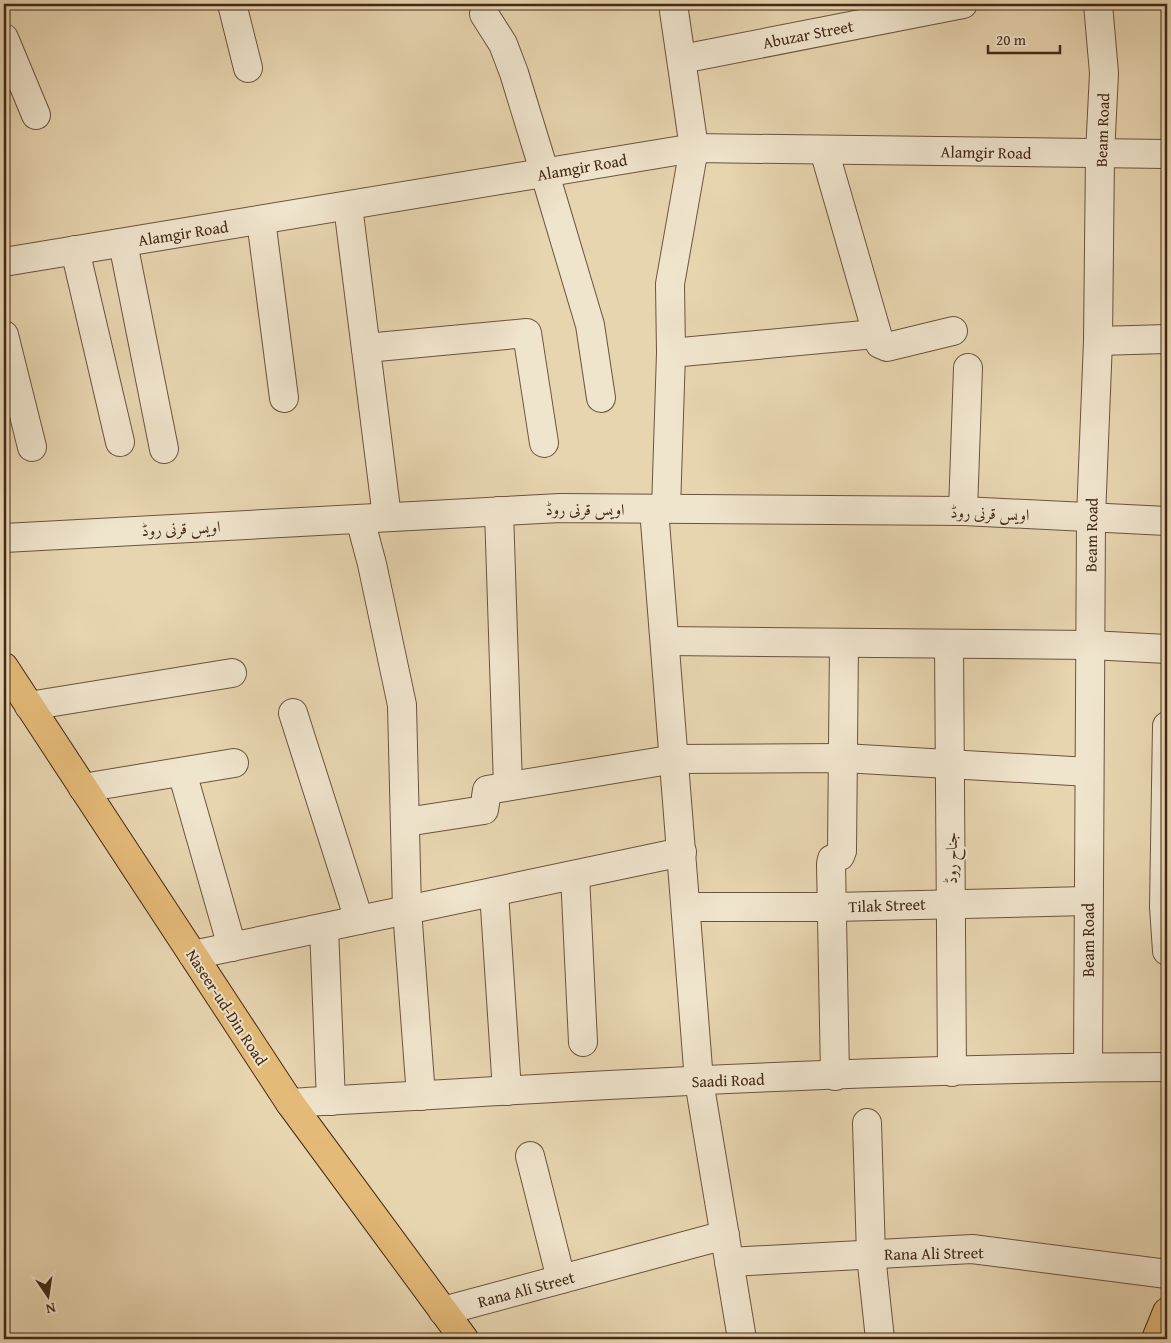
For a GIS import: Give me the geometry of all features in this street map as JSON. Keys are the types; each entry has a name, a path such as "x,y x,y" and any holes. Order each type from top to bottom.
{"main road":[{"name":"Naseer-ud-Din Road","path":"4,667 290,1104 464,1339"},
{"path":"1156,1339 1167,1312"}],"street":[{"path":"232,4 248,68"},
{"path":"673,4 694,148 670,284 671,354 660,509 665,641 699,1081 742,1339"},
{"name":"Abuzar Street","path":"682,59 963,4"},
{"name":"Beam Road","path":"1088,1067 1087,901 1091,517 1098,341 1100,154 1104,73 1098,4"},
{"path":"484,14 503,44 514,73 545,174 590,325 601,398"},
{"path":"4,38 36,115"},
{"name":"Alamgir Road","path":"4,262 694,148 1167,154"},
{"path":"824,150 875,334 880,344 887,347 953,331"},
{"path":"348,206 387,517"},
{"path":"261,220 284,398"},
{"path":"123,243 164,449"},
{"path":"75,250 120,442"},
{"path":"366,348 527,333 544,443"},
{"path":"671,354 875,334"},
{"path":"4,335 32,447"},
{"path":"1098,341 1167,339"},
{"path":"963,511 968,368"},
{"name":"اویس قرنی روڈ","path":"4,538 560,508 963,511 1167,521"},
{"path":"499,511 508,786"},
{"path":"360,518 372,564 402,704 407,910 421,1096"},
{"path":"665,641 1090,645 1167,648"},
{"path":"835,1076 831,864 832,859 840,856 842,851 844,642"},
{"name":"جناح روڈ","path":"949,644 952,1072"},
{"path":"30,706 232,673"},
{"path":"293,713 359,920"},
{"path":"1167,726 1164,907 1167,951"},
{"path":"406,822 484,810 488,790 674,759 843,758 1089,772"},
{"path":"83,788 234,764"},
{"path":"182,772 232,947"},
{"path":"193,955 682,852"},
{"path":"575,875 583,1042"},
{"path":"494,892 507,1091"},
{"name":"Tilak Street","path":"686,907 833,907 1087,901"},
{"path":"324,928 332,1101"},
{"name":"Saadi Road","path":"290,1104 699,1081 1088,1067 1167,1067"},
{"path":"867,1123 871,1255 880,1339"},
{"path":"530,1156 561,1279"},
{"name":"Rana Ali Street","path":"442,1311 724,1235"},
{"name":"Rana Ali Street","path":"729,1262 972,1249 1167,1274"}]}
